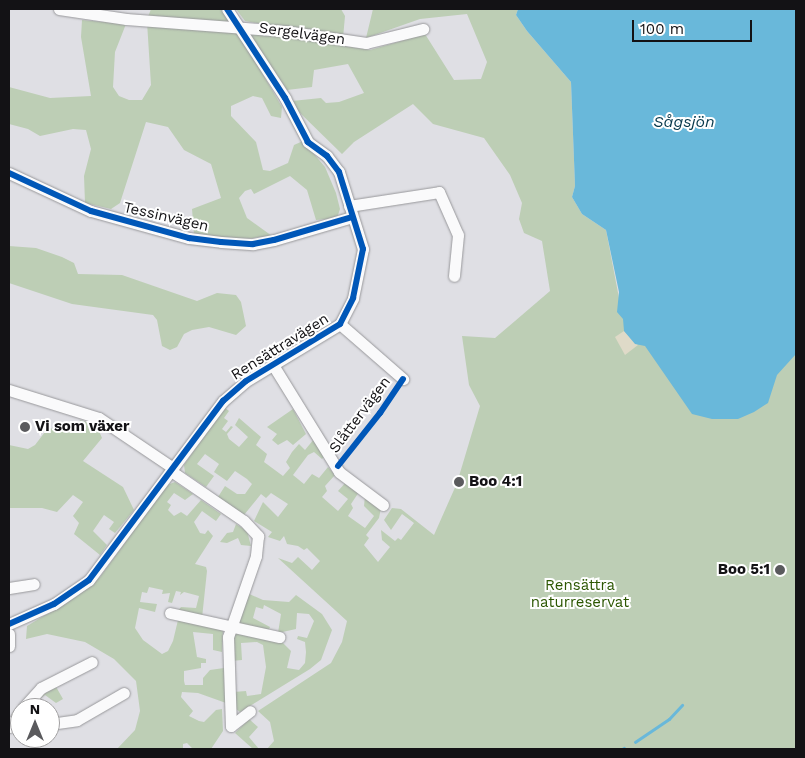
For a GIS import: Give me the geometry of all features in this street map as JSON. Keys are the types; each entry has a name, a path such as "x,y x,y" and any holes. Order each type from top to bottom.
{"street":[{"name":"Sergelvägen","path":"59,9 126,19 239,26 366,43 423,29"},
{"name":"Rensättravägen","path":"9,624 47,607 89,580 235,388 340,324 353,298 362,262 363,249 339,172 326,156 308,142 285,98 227,9"},
{"name":"Tessinvägen","path":"9,173 91,211 188,238 253,244 274,240 351,211 439,192 458,235 454,276"},
{"name":"Slåttervägen","path":"340,324 402,379"},
{"path":"273,365 339,472 383,505"},
{"path":"9,390 99,418 244,521 258,536 256,556 231,628 227,656 230,731 250,711"},
{"path":"9,588 34,584"},
{"path":"170,613 231,628 279,637"},
{"path":"9,634 9,646"},
{"path":"33,698 41,688 92,662"},
{"path":"60,723 77,720 124,693"}],"green space":[{"path":"151,9 222,9 233,24 148,17"},
{"path":"236,9 341,9 345,16 343,38 245,21"},
{"name":"Rensättra naturreservat","path":"373,9 518,9 516,15 527,31 571,82 575,186 572,197 582,214 606,230 619,298 796,225 796,749 267,749 274,741 270,722 258,711 331,663 342,642 347,621 278,558 292,563 298,557 312,570 320,561 307,548 304,550 298,546 287,544 284,536 280,541 268,537 272,532 254,521 263,502 278,517 288,504 271,493 266,498 261,494 244,515 218,497 225,486 237,494 245,494 252,484 247,479 235,471 227,481 214,472 219,464 205,454 197,464 214,476 206,487 185,473 184,465 224,407 229,411 224,418 228,421 222,429 226,432 231,426 233,427 227,434 229,439 239,447 248,437 235,425 239,418 261,437 256,445 267,454 264,462 283,476 290,468 286,462 292,452 299,444 305,450 314,439 325,456 322,459 314,452 308,455 293,475 304,484 312,474 319,478 328,467 335,475 325,486 327,491 322,497 338,511 348,499 338,491 347,481 359,492 351,504 353,508 348,516 365,528 374,516 364,506 365,496 381,508 379,518 366,535 369,538 364,545 378,562 390,547 382,540 381,530 395,541 398,538 401,540 414,523 402,514 391,530 384,520 392,508 401,509 434,535 457,483 480,406 469,385 462,336 495,338 550,291 542,241 524,233 519,219 522,203 510,175 484,138 433,124 413,104 354,142 342,154 298,111 292,101 321,98 326,103 339,102 364,93 348,64 314,70 312,87 287,90 246,30 370,50 425,34 454,80 481,79 487,62 467,14 420,19 366,38"},
{"path":"82,20 126,24 115,52 113,87 119,96 129,100 142,100 151,85 147,22 235,27 282,107 281,118 271,116 262,98 253,96 231,106 231,116 256,142 263,170 270,171 288,163 294,145 303,141 325,167 336,193 340,209 337,218 316,220 307,190 290,176 254,194 251,189 245,191 239,198 247,218 272,236 243,239 194,234 192,209 221,198 211,164 184,150 168,127 146,122 120,203 111,209 85,203 84,176 91,149 86,130 73,129 40,136 28,129 9,124 9,87 50,98 91,96 81,37"},
{"path":"9,246 36,248 62,257 74,263 78,274 122,275 197,301 217,293 236,295 241,302 246,326 236,335 209,327 192,330 184,334 177,347 170,350 162,346 157,320 153,315 72,304 9,283"},
{"path":"293,409 306,434 293,445 287,440 278,445 272,440 277,434 267,427"},
{"path":"80,420 96,424 102,438 83,461 123,487 134,510 115,533 109,529 114,522 104,515 93,531 107,545 100,555 74,534 79,523 73,516 83,502 73,495 57,512 42,508 9,508 9,445 28,449 35,445 48,428 75,432"},
{"path":"175,482 193,494 185,500 174,493 167,502 171,505 168,510 174,516 181,512 187,516 201,500 221,514 216,521 202,511 194,522 200,533 205,534 208,530 213,536 195,564 206,567 207,571 202,618 177,612 181,607 196,608 199,596 184,592 180,595 181,592 176,591 172,603 168,602 170,593 162,594 163,590 149,587 147,593 142,592 140,602 157,604 155,612 139,608 135,628 143,640 162,654 168,651 173,641 178,620 223,630 222,652 213,650 213,634 193,632 197,657 206,659 206,663 201,663 201,668 184,671 184,681 185,685 203,685 203,678 210,670 224,668 226,703 198,693 182,692 181,697 193,711 189,716 199,721 204,722 216,710 222,709 223,731 211,749 193,749 187,743 183,744 183,749 117,749 135,730 140,711 136,681 114,659 85,642 47,634 26,639 27,626 77,596 100,577 167,485"},
{"path":"236,524 247,531 251,546 241,545 238,538 227,543 220,542 227,533 233,532"},
{"path":"247,593 263,600 289,602 296,595 322,614 332,630 321,660 310,669 240,712 236,709 234,692 246,691 247,696 261,694 266,667 263,645 257,642 241,643 242,660 231,661 233,633 282,642 291,651 287,668 299,670 305,663 306,652 305,642 297,639 298,636 307,638 314,621 309,614 297,613 296,629 278,633 281,614 264,605 263,609 256,607 253,618 270,627 268,631 238,625"},
{"path":"55,685 63,699 60,701 60,698 49,698 45,695 40,698"},
{"path":"249,719 258,727 249,737 259,749 253,749 235,733"}],"sand":[{"path":"624,331 638,345 625,355 615,337"}],"water":[{"name":"Sågsjön","path":"518,9 796,9 796,354 777,375 768,403 754,412 738,419 712,419 692,414 645,346 635,344 624,331 623,319 617,312 619,292 606,230 582,214 572,197 575,186 571,82 527,31 516,15"}],"waterway":[{"path":"635,742 669,719 682,705"}],"cycle path":[{"path":"9,624 54,604 89,580 223,401 246,381 340,324 353,298 363,249 339,172 327,156 308,142 285,98 227,9"},
{"path":"9,173 91,211 189,238 253,244 274,240 352,217"},
{"path":"338,466 380,413 403,379"}],"place":[{"name":"Vi som växer","path":"25,427"},
{"name":"Boo 4:1","path":"459,482"},
{"name":"Boo 5:1","path":"780,570"}]}
